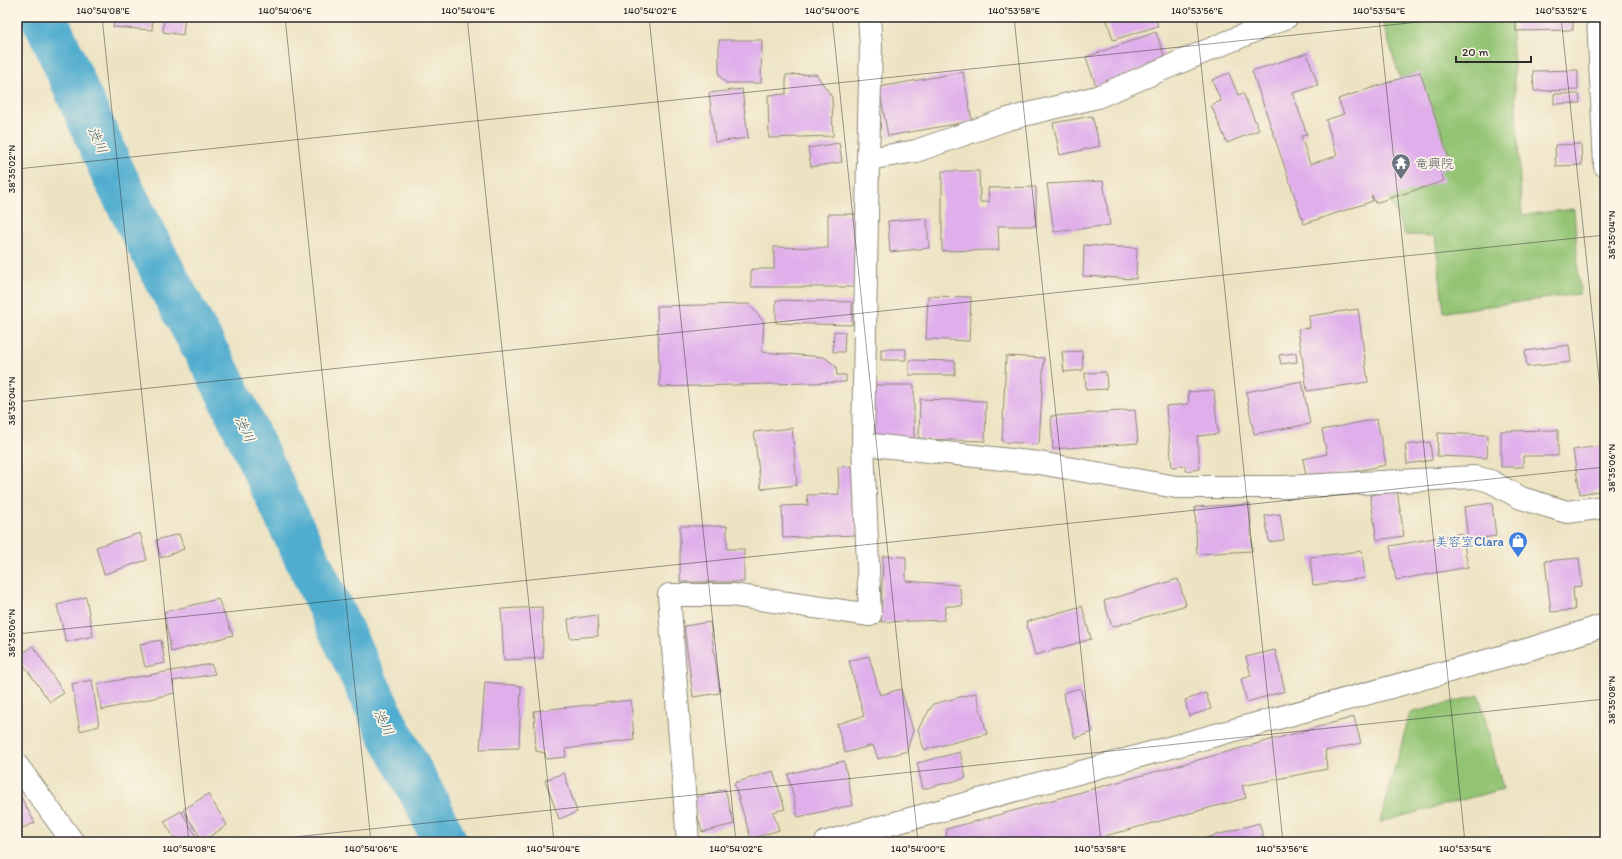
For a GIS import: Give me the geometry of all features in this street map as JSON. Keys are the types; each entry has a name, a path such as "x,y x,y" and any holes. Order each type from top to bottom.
{"street":[{"path":"688,842 669,595 732,595 870,615 863,444 871,46 869,17"},
{"path":"868,159 916,151 1008,119 1097,97 1287,17"},
{"path":"1598,17 1605,166"},
{"path":"863,444 1039,463 1176,486 1284,487 1475,477 1490,481 1521,498 1567,512 1605,507"},
{"path":"826,842 1533,648 1605,625"},
{"path":"17,765 73,842"}],"green space":[{"path":"1381,17 1511,17 1522,215 1574,209 1580,294 1444,312 1435,236 1405,235 1388,195 1401,81"},
{"path":"1479,695 1503,789 1380,822 1410,713"}],"building":[{"path":"114,17 153,17 152,30 113,27"},
{"path":"164,17 185,17 183,35 163,32"},
{"path":"766,17 782,17 782,18 767,20"},
{"path":"1106,17 1155,17 1158,26 1113,40"},
{"path":"1516,17 1554,17 1554,20 1573,20 1573,30 1516,31"},
{"path":"1156,32 1166,61 1096,86 1086,57"},
{"path":"719,40 762,40 761,83 726,83 719,75"},
{"path":"1307,53 1318,85 1293,93 1307,135 1301,136 1310,164 1337,156 1326,120 1344,114 1338,99 1420,72 1452,167 1440,170 1444,181 1375,203 1372,195 1373,201 1304,224 1252,71"},
{"path":"1578,70 1578,90 1534,91 1533,71"},
{"path":"963,72 972,121 888,136 879,87"},
{"path":"1229,73 1238,95 1243,93 1259,130 1227,143 1211,105 1221,101 1212,80"},
{"path":"816,74 832,97 833,136 769,138 768,95 786,94 786,75"},
{"path":"742,89 748,138 715,142 709,93"},
{"path":"1554,94 1579,94 1580,103 1554,104"},
{"path":"1092,116 1100,146 1060,155 1053,123"},
{"path":"839,143 842,162 811,167 808,148"},
{"path":"1581,144 1582,165 1556,166 1555,145"},
{"path":"942,171 979,171 980,202 989,202 988,188 1036,187 1036,226 998,226 999,250 942,251"},
{"path":"1103,181 1110,225 1054,232 1047,184"},
{"path":"828,214 860,214 860,287 751,287 751,269 774,269 774,247 828,248"},
{"path":"927,218 929,248 890,252 888,221"},
{"path":"1084,245 1137,248 1136,279 1083,276"},
{"path":"928,296 971,297 969,341 926,339"},
{"path":"776,300 852,302 852,325 776,323"},
{"path":"749,304 764,322 762,352 824,357 836,366 837,375 846,375 846,382 660,387 657,306"},
{"path":"1358,309 1368,382 1307,391 1298,329 1310,328 1309,316"},
{"path":"834,331 845,332 844,352 833,352"},
{"path":"1569,345 1571,362 1527,367 1525,351"},
{"path":"881,349 906,349 906,360 881,360"},
{"path":"1082,351 1083,370 1064,372 1062,352"},
{"path":"1296,353 1297,362 1281,364 1279,355"},
{"path":"1006,356 1044,358 1039,444 1002,442"},
{"path":"909,360 955,361 955,375 909,375"},
{"path":"1106,372 1107,389 1086,390 1085,373"},
{"path":"1302,381 1310,424 1254,434 1246,392"},
{"path":"873,385 914,385 914,438 873,439"},
{"path":"1214,390 1218,434 1197,436 1200,469 1186,471 1185,466 1172,467 1166,406 1189,404 1188,392"},
{"path":"920,399 986,401 985,441 919,439"},
{"path":"1135,410 1138,443 1053,449 1051,416"},
{"path":"1377,419 1386,465 1307,481 1303,459 1327,454 1322,430"},
{"path":"792,428 797,485 761,489 754,432"},
{"path":"1558,430 1558,456 1523,456 1523,467 1501,467 1501,431"},
{"path":"1438,433 1488,435 1487,458 1437,456"},
{"path":"1430,442 1432,460 1407,464 1405,445"},
{"path":"1605,445 1605,490 1580,494 1573,450"},
{"path":"854,466 857,535 783,538 782,506 808,505 807,495 839,494 838,467"},
{"path":"1397,491 1404,536 1377,540 1370,495"},
{"path":"1492,503 1496,536 1468,540 1464,507"},
{"path":"1250,504 1252,551 1197,554 1195,507"},
{"path":"1280,514 1284,540 1269,542 1265,516"},
{"path":"680,526 727,526 727,549 744,549 744,582 680,582"},
{"path":"140,533 147,560 104,574 96,547"},
{"path":"1462,533 1468,567 1396,580 1390,546"},
{"path":"179,534 184,549 161,558 156,540"},
{"path":"1362,551 1365,578 1313,585 1310,557"},
{"path":"883,556 906,557 906,581 959,585 963,606 946,606 944,620 881,622"},
{"path":"1579,558 1582,586 1573,587 1575,610 1551,612 1545,561"},
{"path":"1178,579 1186,605 1112,627 1104,601"},
{"path":"86,597 93,636 66,642 57,605"},
{"path":"218,599 233,635 171,652 164,612"},
{"path":"1082,606 1091,639 1035,655 1026,622"},
{"path":"542,607 543,658 504,660 501,609"},
{"path":"597,615 598,636 570,638 568,619"},
{"path":"710,622 720,693 693,697 684,626"},
{"path":"161,640 165,663 145,667 140,644"},
{"path":"33,646 64,693 50,702 18,657"},
{"path":"1275,650 1285,691 1247,702 1241,679 1251,676 1246,657"},
{"path":"869,656 880,695 901,689 913,730 907,751 878,759 873,745 845,753 837,724 864,716 849,661"},
{"path":"211,664 215,674 173,681 175,693 102,710 97,684"},
{"path":"92,680 99,726 80,731 72,684"},
{"path":"485,682 521,686 519,748 480,749"},
{"path":"1080,688 1093,732 1075,738 1063,693"},
{"path":"976,693 987,734 924,750 918,729 933,704"},
{"path":"1206,693 1211,709 1189,716 1185,700"},
{"path":"631,700 634,740 565,749 566,757 546,759 545,753 536,751 534,711"},
{"path":"1354,717 1361,743 1325,751 1327,769 1242,786 1246,798 1105,836 1107,842 946,842 947,829"},
{"path":"960,752 966,778 923,789 917,763"},
{"path":"844,761 853,805 798,817 788,774"},
{"path":"773,771 785,809 773,812 779,830 751,839 734,783"},
{"path":"564,773 577,812 559,819 545,780"},
{"path":"725,789 734,824 702,832 693,798"},
{"path":"17,790 35,823 17,830"},
{"path":"208,794 227,825 203,841 183,810"},
{"path":"181,811 200,842 174,842 176,841 164,821"},
{"path":"1259,823 1265,842 1192,842"}],"waterway":[{"name":"渋川","path":"43,17 113,173 167,280 225,386 387,728 428,805 445,842"}],"place":[{"name":"竜興院","path":"1401,180"},
{"name":"美容室Clara","path":"1518,558"}]}
